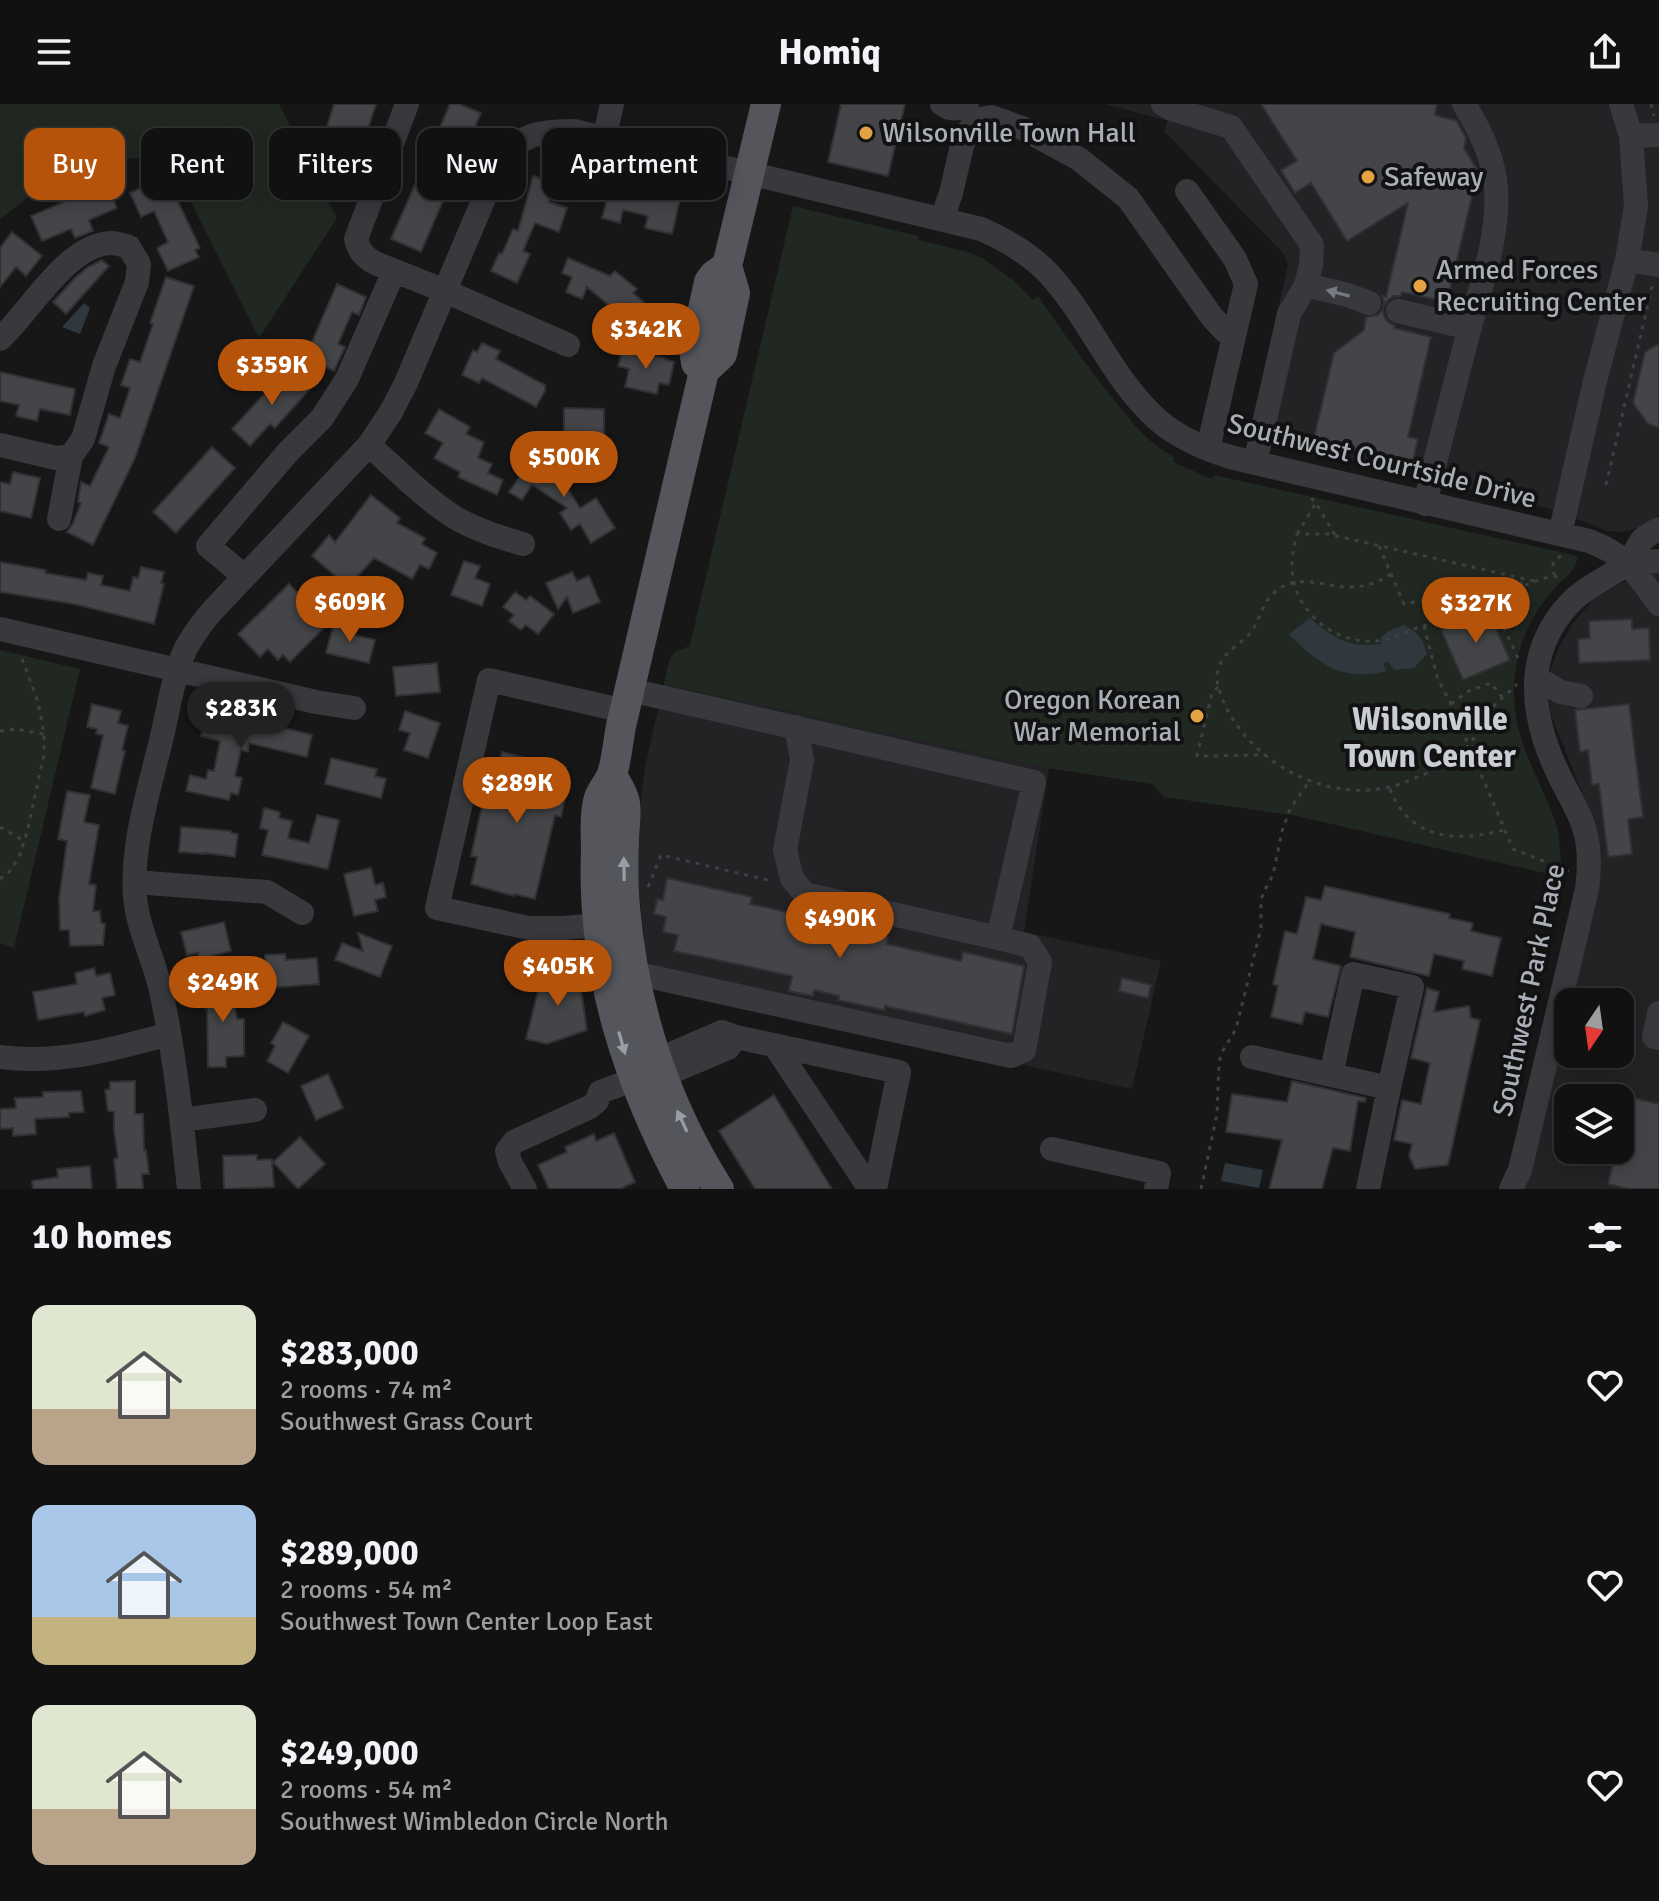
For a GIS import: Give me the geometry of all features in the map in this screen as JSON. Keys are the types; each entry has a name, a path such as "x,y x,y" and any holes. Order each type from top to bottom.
{"main road":[{"path":"719,1189 651,1072 609,991 599,925 595,868 598,798 612,775 704,371 696,363 694,346 709,282 727,266 766,104"},
{"path":"612,775 625,801 625,904 634,973 644,1018 655,1132 684,1188"}],"street":[{"path":"407,104 356,239 358,249 365,257 394,271 568,345"},
{"path":"607,128 612,104"},
{"path":"1163,104 1231,127 1312,245 1306,285 1289,314 1255,463"},
{"path":"1425,504 1491,240 1496,206 1496,187 1488,149 1464,104"},
{"path":"1564,544 1595,381 1627,260 1636,206 1631,136 1621,104"},
{"path":"942,219 969,130 962,110"},
{"path":"962,110 980,119 991,117 1022,128 1079,159 1128,198 1212,317 1226,332 1234,334"},
{"name":"Southwest Courtside Drive","path":"189,1189 169,1034 160,986 138,917 135,882 135,860 142,822 178,669 197,629 369,445 406,383 496,170 505,154 517,143 542,132"},
{"path":"1631,136 1659,135"},
{"name":"Southwest Courtside Drive","path":"726,168 942,219 997,236 1035,261 1060,287 1130,391 1146,408 1174,432 1208,449 1425,504 1564,544 1605,547 1628,563"},
{"path":"1187,191 1235,259 1246,284 1208,449"},
{"path":"0,339 72,259 100,245 114,242 129,247 139,264 137,282 104,366 83,439 71,456 59,519"},
{"path":"1627,260 1657,270"},
{"path":"244,576 208,546 288,452 322,418 347,379 394,271"},
{"path":"1306,285 1369,303"},
{"path":"1398,311 1470,328"},
{"path":"0,445 56,458 71,456"},
{"path":"369,445 454,517 491,535 523,544"},
{"name":"Southwest Park Place","path":"1511,1189 1520,1170 1587,889 1588,868 1584,827 1545,743 1525,674 1563,610 1584,590 1628,563 1642,540 1659,529"},
{"name":"Southwest Park Place","path":"1628,563 1659,561"},
{"path":"1628,563 1659,604"},
{"path":"0,629 316,702 354,708"},
{"path":"1525,674 1561,692 1581,696 1573,702 1536,711"},
{"path":"599,925 529,928 437,908 489,680 796,727 1034,782 998,938"},
{"path":"634,973 1011,1056 1024,1050 1040,962 1030,946 805,894 792,879 785,850 802,760 796,727"},
{"path":"135,882 267,892 302,913"},
{"path":"1331,1075 1353,974 1412,987 1368,1189"},
{"path":"1659,1013 1654,1037 1659,1038"},
{"path":"0,1057 16,1060 74,1056 169,1034"},
{"path":"525,1189 507,1151 514,1142 590,1107 597,1101 600,1092 728,1048 736,1037 899,1072 872,1189"},
{"path":"775,1046 872,1189"},
{"path":"1252,1057 1389,1088"},
{"path":"182,1120 255,1110"},
{"path":"1052,1149 1159,1173 1156,1189"}],"path":[{"path":"1606,485 1657,270"},
{"path":"1313,498 1335,535"},
{"path":"1316,503 1297,534 1291,555 1294,582 1311,614 1319,623 1340,635 1364,641 1389,639 1448,619 1534,581"},
{"path":"1297,534 1335,535 1534,581"},
{"path":"1564,544 1552,567 1560,581 1568,582"},
{"path":"1379,546 1404,604 1554,575"},
{"path":"1391,574 1371,584 1349,587 1308,580 1284,586 1270,596 1251,632 1224,656 1216,682 1227,710 1253,746 1291,772 1327,786 1356,789 1389,787 1433,770 1468,746 1482,721 1525,674 1491,600"},
{"path":"1424,626 1438,680 1513,849 1562,869 1578,872 1588,868"},
{"path":"0,879 15,864 24,841 44,762 44,734 34,690 17,653"},
{"path":"1451,704 1469,691 1491,683 1502,697"},
{"path":"1218,687 1212,693 1197,756 1265,755"},
{"path":"0,731 16,729 44,734"},
{"path":"1201,1189 1217,1114 1219,1062 1236,1029 1261,928 1263,893 1273,875 1290,809 1310,780"},
{"path":"1389,787 1404,813 1428,830 1454,837 1504,830"},
{"path":"0,827 24,841"},
{"path":"645,896 661,855 798,887"}],"shaded area":[{"path":"0,104 279,104 291,128 269,128 269,200 328,200 337,218 259,338 190,200 253,200 253,128 141,128 141,158 125,158 125,128 24,128 25,200 0,219"},
{"path":"1105,104 1659,104 1659,515 1638,528 1623,532 1607,531 1558,511 1250,436 1288,264 1284,254 1164,131 1168,121"},
{"path":"793,206 918,236 918,240 984,259 1013,280 1033,300 1038,296 1129,418 1149,440 1174,457 1173,462 1212,479 1214,475 1578,556 1571,571 1546,598 1530,624 1518,658 1514,687 1519,730 1556,824 1566,878 1292,815 1164,797 1152,784 1047,768 664,684 671,657 690,645"},
{"path":"84,303 90,308 80,334 62,327"},
{"path":"1659,568 1659,1189 1520,1189 1554,1050 1554,1068 1634,1068 1634,988 1569,988 1595,882 1589,810 1550,712 1548,677 1558,649 1573,623 1595,598"},
{"path":"1310,618 1335,637 1360,645 1381,644 1381,637 1404,625 1420,637 1427,654 1414,668 1394,670 1389,662 1383,663 1386,671 1370,674 1343,672 1321,662 1289,634"},
{"path":"0,650 80,669 14,948 0,943"},
{"path":"664,684 1049,768 1024,932 1161,961 1132,1089 652,982 635,856 645,766"},
{"path":"1225,1163 1263,1170 1259,1188 1221,1181"}],"building":[{"path":"334,104 376,104 368,128 326,128"},
{"path":"450,104 459,104 481,113 475,128 440,128"},
{"name":"Wilsonville Town Hall","path":"841,104 905,104 888,176 828,162"},
{"name":"Safeway","path":"1261,104 1437,104 1435,115 1457,121 1466,138 1464,148 1478,171 1447,302 1402,292 1401,296 1388,300 1383,308 1382,296 1386,297 1408,203 1347,241 1311,183 1295,193 1281,170 1297,161"},
{"path":"533,176 542,179 542,200 567,208 559,232 535,223 523,251 530,254 517,283 491,271 513,229 518,231"},
{"path":"417,180 417,200 443,200 421,252 391,239"},
{"path":"141,188 141,200 177,200 200,248 195,250 199,257 168,271 157,248 168,242 154,211 141,217 130,193"},
{"path":"68,200 113,200 117,208 89,220 93,231 75,238 71,229 42,241 31,216"},
{"path":"607,200 680,200 672,234 645,228 648,216 623,210 620,223 602,218"},
{"path":"12,232 42,256 26,276 16,267 0,287 0,248"},
{"path":"568,258 610,276 615,271 637,289 633,293 644,302 630,319 625,319 587,287 582,299 566,292 572,277 562,273"},
{"path":"102,260 109,266 66,314 53,302 75,278"},
{"path":"166,277 194,286 135,458 93,545 67,532 81,503 78,502 81,482 90,486 109,447 99,443 109,414 120,418 130,388 121,385 130,359 140,362"},
{"path":"337,284 366,297 359,315 352,312 338,344 345,347 334,371 305,358"},
{"path":"1383,308 1384,316 1394,328 1431,337 1408,437 1418,439 1413,460 1402,458 1401,463 1313,442 1334,353 1364,330 1366,317 1378,315"},
{"path":"482,343 500,351 496,359 545,385 536,407 482,378 479,383 462,375 473,350 477,352"},
{"path":"1659,344 1659,428 1648,424 1633,403 1645,352"},
{"path":"623,348 674,362 669,385 659,383 657,394 625,387 629,369 618,366"},
{"path":"288,368 310,389 275,428 270,424 250,446 232,429"},
{"path":"0,372 75,389 70,415 40,409 37,421 16,416 19,405 0,401"},
{"path":"564,408 604,409 604,437 564,436"},
{"path":"439,409 470,427 466,434 484,442 478,458 492,464 488,473 503,480 497,495 458,477 460,472 434,458 443,443 425,433"},
{"path":"212,447 235,468 176,533 153,512"},
{"path":"533,457 557,473 560,469 572,477 566,486 580,508 596,498 615,528 591,543 580,524 571,530 560,513 567,508 532,485 522,500 509,492"},
{"path":"13,472 40,478 31,518 0,511 0,482 10,484"},
{"path":"371,495 400,518 397,523 425,538 422,544 437,553 429,569 420,565 412,579 374,558 348,587 312,556 329,535 335,542"},
{"path":"464,561 480,566 475,578 490,584 482,606 451,595"},
{"path":"0,562 86,580 88,573 103,576 101,585 130,591 133,577 138,578 141,567 164,572 154,624 74,604 0,592"},
{"path":"572,572 577,581 589,576 600,602 573,613 567,597 558,609 546,583"},
{"path":"289,584 300,595 311,584 330,604 315,618 331,621 290,662 283,655 278,660 268,649 260,657 238,634"},
{"path":"515,592 526,600 530,596 554,614 538,634 526,625 521,630 509,621 514,615 503,607"},
{"path":"1488,610 1510,660 1463,680 1441,630"},
{"path":"1632,619 1632,629 1649,628 1650,660 1579,663 1578,639 1590,638 1589,621"},
{"path":"334,622 357,627 355,635 375,640 369,663 326,653"},
{"path":"437,663 440,692 396,696 393,667"},
{"path":"92,704 121,711 118,723 128,726 115,794 91,788 103,735 96,734 97,729 87,727"},
{"path":"1629,704 1643,817 1628,819 1632,854 1608,857 1599,784 1592,785 1588,750 1580,752 1575,710"},
{"path":"405,711 440,723 428,758 404,750 410,733 399,730"},
{"path":"206,712 226,716 227,713 312,735 307,757 249,743 248,752 241,750 235,776 242,778 238,795 231,793 229,800 186,791 190,775 206,779 208,770 214,771 220,741 201,736"},
{"path":"502,752 566,767 560,789 567,791 561,817 555,815 535,899 471,884 477,857 471,856 481,810 491,772 497,774"},
{"path":"331,758 377,769 375,776 386,779 381,798 325,784"},
{"path":"67,791 90,795 84,822 99,825 89,884 96,885 93,911 100,911 101,923 105,924 103,945 70,946 69,930 60,930 59,899 67,841 58,839"},
{"path":"264,808 280,812 279,818 292,821 288,838 309,843 317,815 339,820 328,869 262,855 268,830 260,828"},
{"path":"181,827 238,834 235,857 179,852"},
{"path":"371,868 375,885 383,883 386,897 375,900 378,911 354,916 344,874"},
{"path":"667,878 752,897 750,904 810,917 807,930 865,942 867,932 888,937 887,944 961,961 963,952 1024,966 1012,1034 885,1006 884,1010 838,1000 839,996 814,990 813,996 789,991 792,976 674,951 678,935 663,932 666,917 654,914 657,899 663,900"},
{"path":"1325,886 1450,914 1449,918 1473,923 1471,931 1501,938 1492,976 1462,969 1464,961 1434,954 1429,976 1350,957 1355,932 1321,924 1313,959 1341,966 1328,1017 1305,1012 1302,1024 1271,1017 1278,986 1273,984 1285,931 1297,934 1306,897 1321,900"},
{"path":"224,922 231,951 199,959 198,953 187,955 181,932"},
{"path":"358,933 392,946 380,977 335,960 342,943 363,951"},
{"path":"285,954 286,960 317,958 319,984 267,988 265,955"},
{"path":"94,968 96,976 110,973 115,995 102,998 105,1010 85,1016 84,1012 38,1020 33,992 77,984 75,973"},
{"path":"578,969 587,1030 547,1044 526,1039 542,975"},
{"path":"1122,978 1151,985 1148,998 1119,991"},
{"path":"230,979 237,1019 244,1019 244,1056 226,1057 226,1067 208,1067 207,1008 202,990 209,989 208,983"},
{"path":"1427,988 1439,992 1434,1012 1469,1006 1471,1018 1480,1020 1448,1165 1415,1169 1409,1156 1412,1144 1394,1140 1402,1100 1421,1104 1430,1063 1411,1058"},
{"path":"283,1022 309,1036 288,1073 267,1061 275,1046 271,1043"},
{"path":"328,1074 343,1108 316,1120 301,1086"},
{"path":"135,1081 135,1114 143,1114 144,1150 149,1174 142,1174 143,1189 117,1189 114,1112 108,1111 105,1090 110,1089 110,1082"},
{"path":"1292,1081 1366,1098 1365,1102 1358,1101 1350,1151 1333,1148 1322,1189 1269,1189 1282,1140 1226,1132 1232,1094 1287,1102"},
{"path":"81,1091 84,1112 69,1113 69,1117 35,1119 36,1134 13,1136 13,1128 0,1129 0,1109 16,1108 15,1098 43,1097 43,1092"},
{"path":"774,1095 832,1189 755,1189 719,1131"},
{"path":"1634,1098 1659,1104 1659,1189 1629,1189 1608,1184 1613,1164 1634,1164"},
{"path":"614,1133 635,1182 620,1189 549,1189 538,1165 567,1152 565,1147 594,1134 596,1141"},
{"path":"300,1137 325,1164 298,1189 273,1162"},
{"path":"257,1155 257,1160 272,1159 274,1187 224,1189 223,1156"},
{"path":"90,1166 92,1189 33,1189 32,1181 58,1177 57,1169"}],"place":[{"name":"Wilsonville Town Hall","path":"866,133"},
{"name":"Safeway","path":"1368,177"},
{"name":"Armed Forces Recruiting Center","path":"1420,286"},
{"name":"Oregon Korean War Memorial","path":"1197,716"}],"district":[{"name":"Wilsonville Town Center","path":"1430,738"}]}
